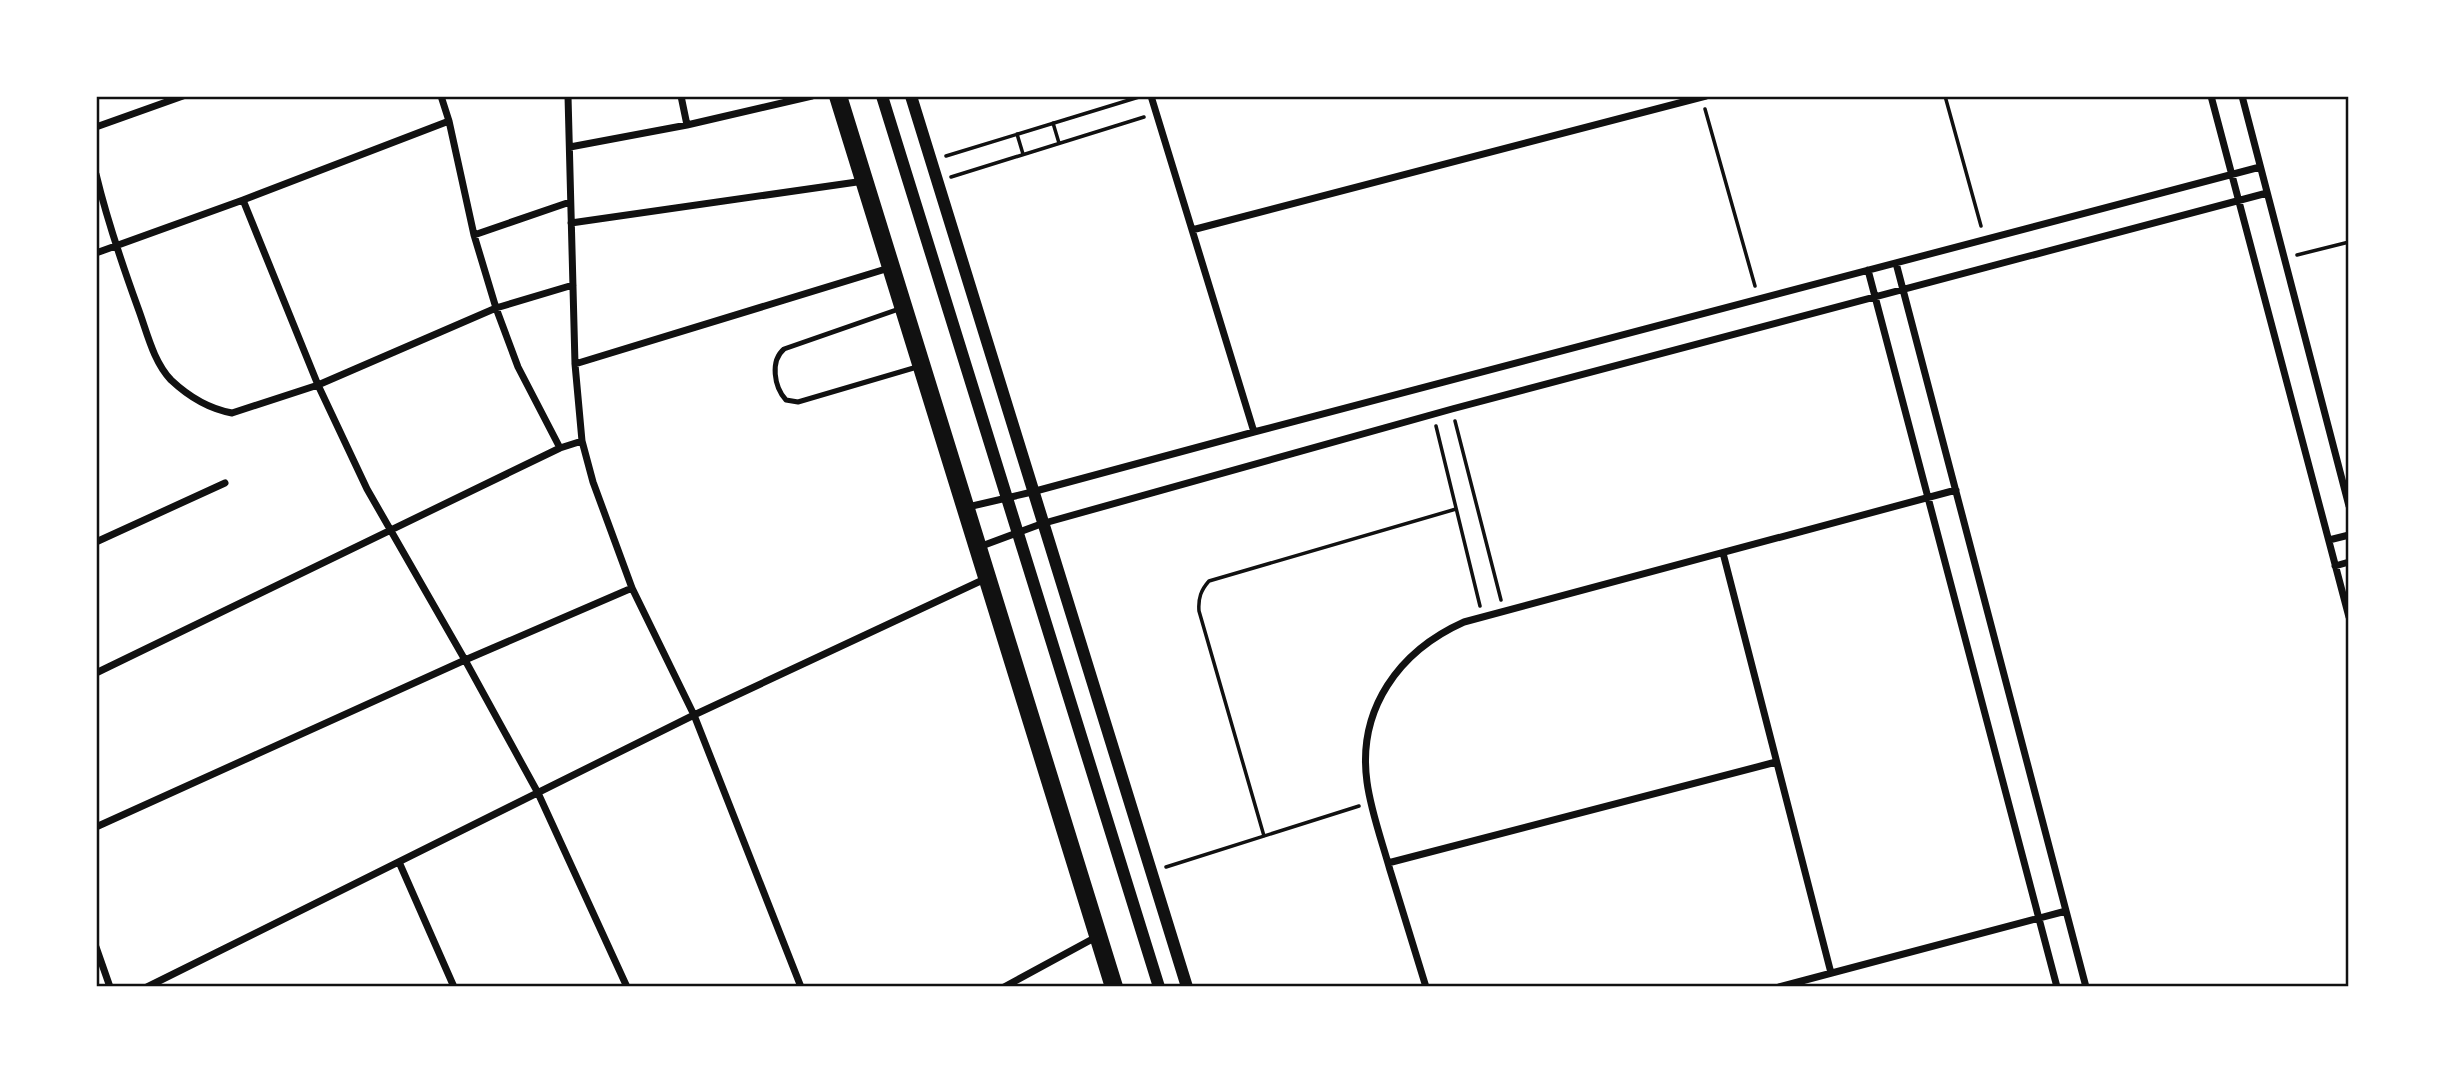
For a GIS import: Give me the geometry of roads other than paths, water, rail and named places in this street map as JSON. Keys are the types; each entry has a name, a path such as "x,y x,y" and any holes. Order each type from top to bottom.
{"main road":[{"path":"838,96 1114,987"}],"street":[{"path":"96,127 183,96"},
{"path":"441,96 474,234 496,308 518,367 560,448"},
{"path":"568,96 575,364 582,441 593,482 632,588 694,715 801,987"},
{"path":"681,96 687,125"},
{"path":"570,148 687,125 811,96"},
{"path":"882,96 1159,987"},
{"path":"911,96 1041,523 1187,987"},
{"path":"1151,96 1254,432"},
{"path":"2211,96 2349,617"},
{"path":"2242,96 2349,506"},
{"path":"1192,230 1704,97"},
{"path":"96,253 449,121"},
{"path":"966,508 2260,166"},
{"path":"96,174 116,246 157,360 171,380 197,400 232,414 318,385 496,308 573,285"},
{"path":"570,223 864,181"},
{"path":"978,547 1041,523 1433,414 2267,193"},
{"path":"243,200 318,385 367,489 538,793 627,987"},
{"path":"474,234 570,202"},
{"path":"1896,262 2086,987"},
{"path":"575,364 890,268"},
{"path":"1868,270 2057,987"},
{"path":"96,673 388,530 560,448 582,441"},
{"path":"96,542 225,483"},
{"path":"1426,987 1388,863 1367,782 1367,742 1378,703 1387,685 1412,653 1445,630 1503,611 1956,490"},
{"path":"2329,540 2349,535"},
{"path":"1723,553 1831,973"},
{"path":"2335,566 2349,562"},
{"path":"147,987 694,715 988,578"},
{"path":"96,827 465,660 632,588"},
{"path":"1388,863 1776,762"},
{"path":"399,862 454,987"},
{"path":"1779,987 2066,912"},
{"path":"1004,987 1098,935"},
{"path":"96,947 110,987"}],"lane":[{"path":"902,307 784,349 777,356 774,365 780,392 786,400 798,402 920,366"}]}
